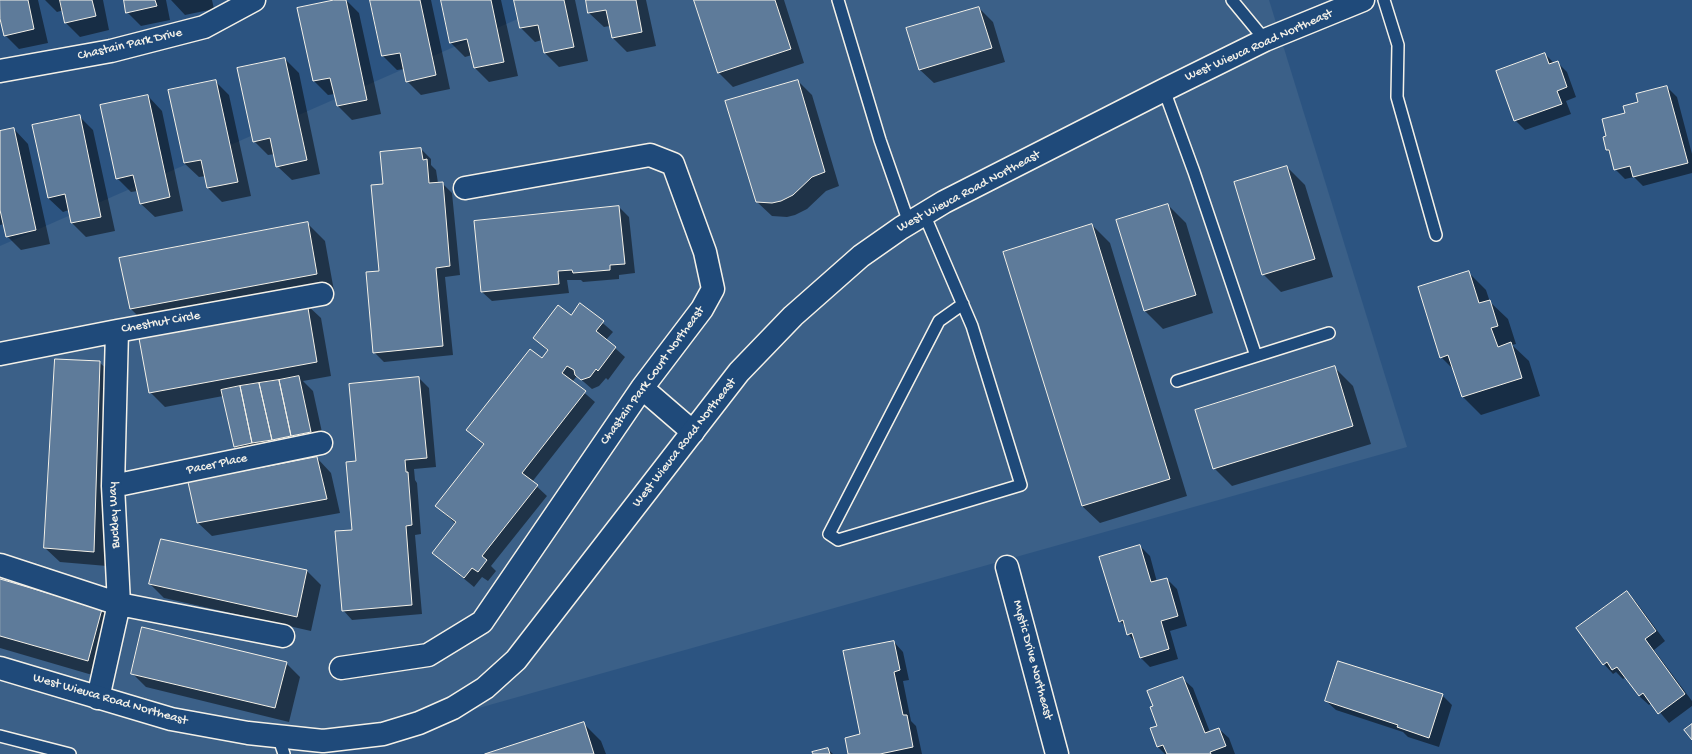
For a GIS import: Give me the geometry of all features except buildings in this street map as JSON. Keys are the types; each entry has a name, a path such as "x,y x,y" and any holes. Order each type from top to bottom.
{"street":[{"name":"Chastain Park Drive","path":"0,71 111,51 204,27 254,0"},
{"name":"West Wieuca Road Northeast","path":"0,668 172,719 248,733 281,745 384,734 419,723 453,708 485,688 516,660 739,372 793,316 861,256 916,218 1164,90 1265,40 1363,0"},
{"name":"Chastain Park Court Northeast","path":"342,668 428,655 482,622 642,388 702,309 713,289 705,252 673,164 650,155 465,188"},
{"name":"Chestnut Circle","path":"0,354 322,294"},
{"name":"Buckley Way","path":"98,698 120,604 113,486 117,331"},
{"path":"642,388 693,432"},
{"name":"Pacer Place","path":"113,486 321,443"},
{"path":"0,565 120,604 283,636"},
{"name":"Mystic Drive Northeast","path":"1007,567 1056,754"}],"lane":[{"path":"838,0 880,140 916,218 963,304 972,326 1021,485 838,540 829,534 939,321 963,304"},
{"path":"1232,0 1265,40"},
{"path":"1384,0 1398,45 1397,97 1436,235"},
{"path":"1164,90 1194,172 1256,356"},
{"path":"1178,381 1329,332"},
{"path":"0,736 70,754"}],"shaded area":[{"path":"561,0 1269,0 1407,447 315,754 0,754 0,246"}]}
